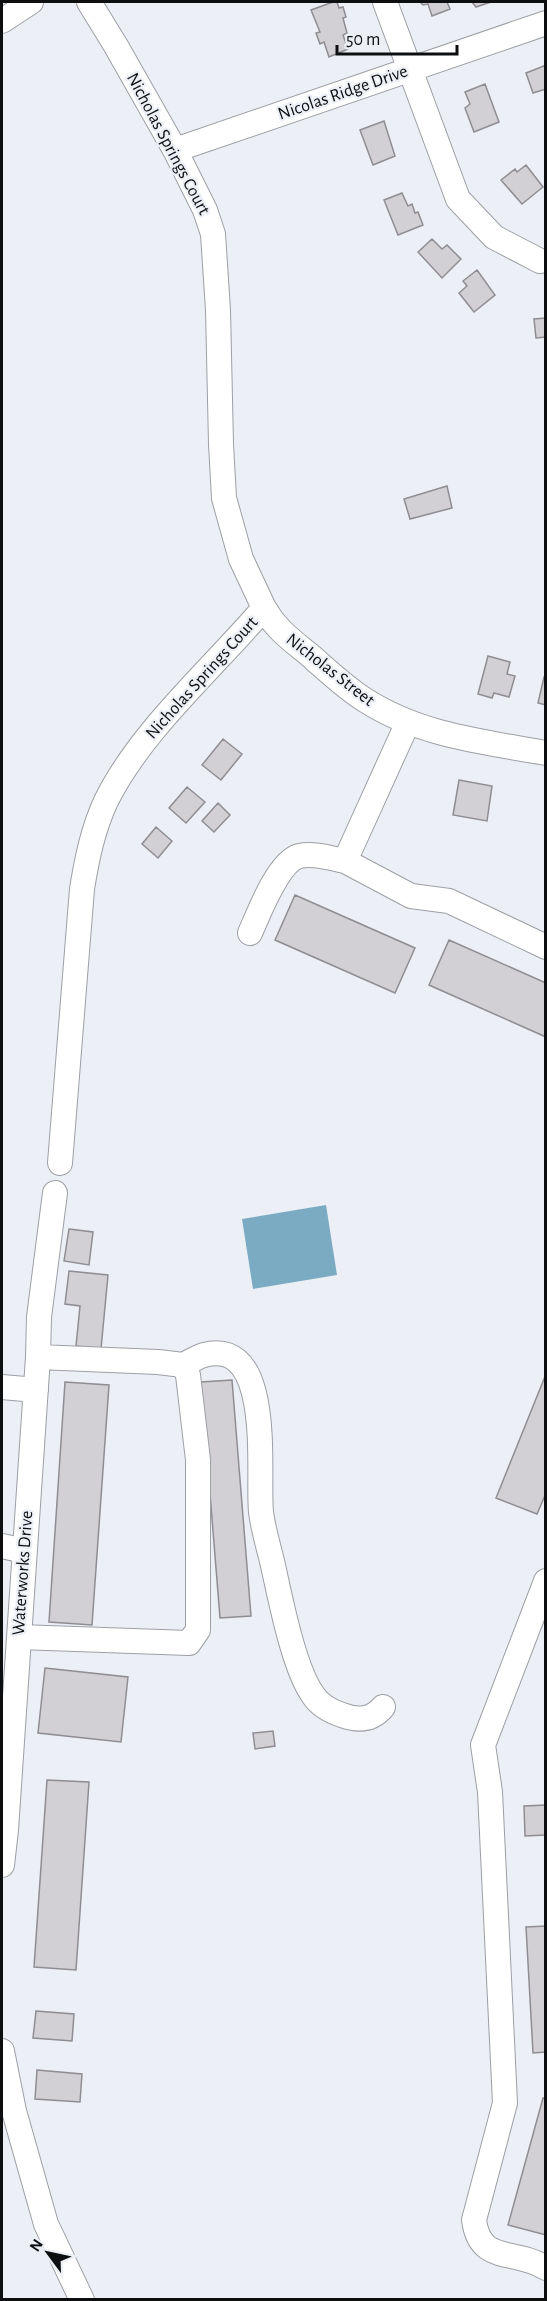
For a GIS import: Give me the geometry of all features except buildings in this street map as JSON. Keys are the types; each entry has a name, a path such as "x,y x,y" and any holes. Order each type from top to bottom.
{"street":[{"path":"2,21 31,2"},
{"name":"Nicholas Springs Court","path":"60,1163 82,889 95,829 112,791 140,748 264,608 242,559 224,498 219,310 213,234 175,150 89,2"},
{"path":"384,2 458,199 494,237 540,261"},
{"name":"Nicolas Ridge Drive","path":"175,150 546,23"},
{"name":"Nicholas Street","path":"264,608 274,626 335,678 367,701 408,722 456,738 546,753"},
{"path":"345,861 408,722"},
{"path":"250,933 280,871 297,856 317,855 345,861 411,896 449,901 546,947"},
{"name":"Waterworks Drive","path":"2,1865 7,1735 18,1637 13,1549 36,1390 39,1317 55,1193"},
{"path":"38,1357 183,1365 204,1355 222,1354 235,1359 249,1375 258,1404 261,1512 289,1632 303,1677 313,1696 326,1709 346,1717 368,1719 376,1715 383,1707"},
{"path":"18,1637 189,1643 198,1630 198,1460 189,1376 183,1365"},
{"path":"2,1387 36,1390"},
{"path":"546,1581 483,1745 490,1792 505,2103 474,2220 476,2236 487,2248 503,2254 532,2259 546,2268"},
{"path":"2,2051 14,2111 46,2224 82,2300"}],"water":[{"path":"326,1205 337,1275 253,1289 242,1219"}]}
